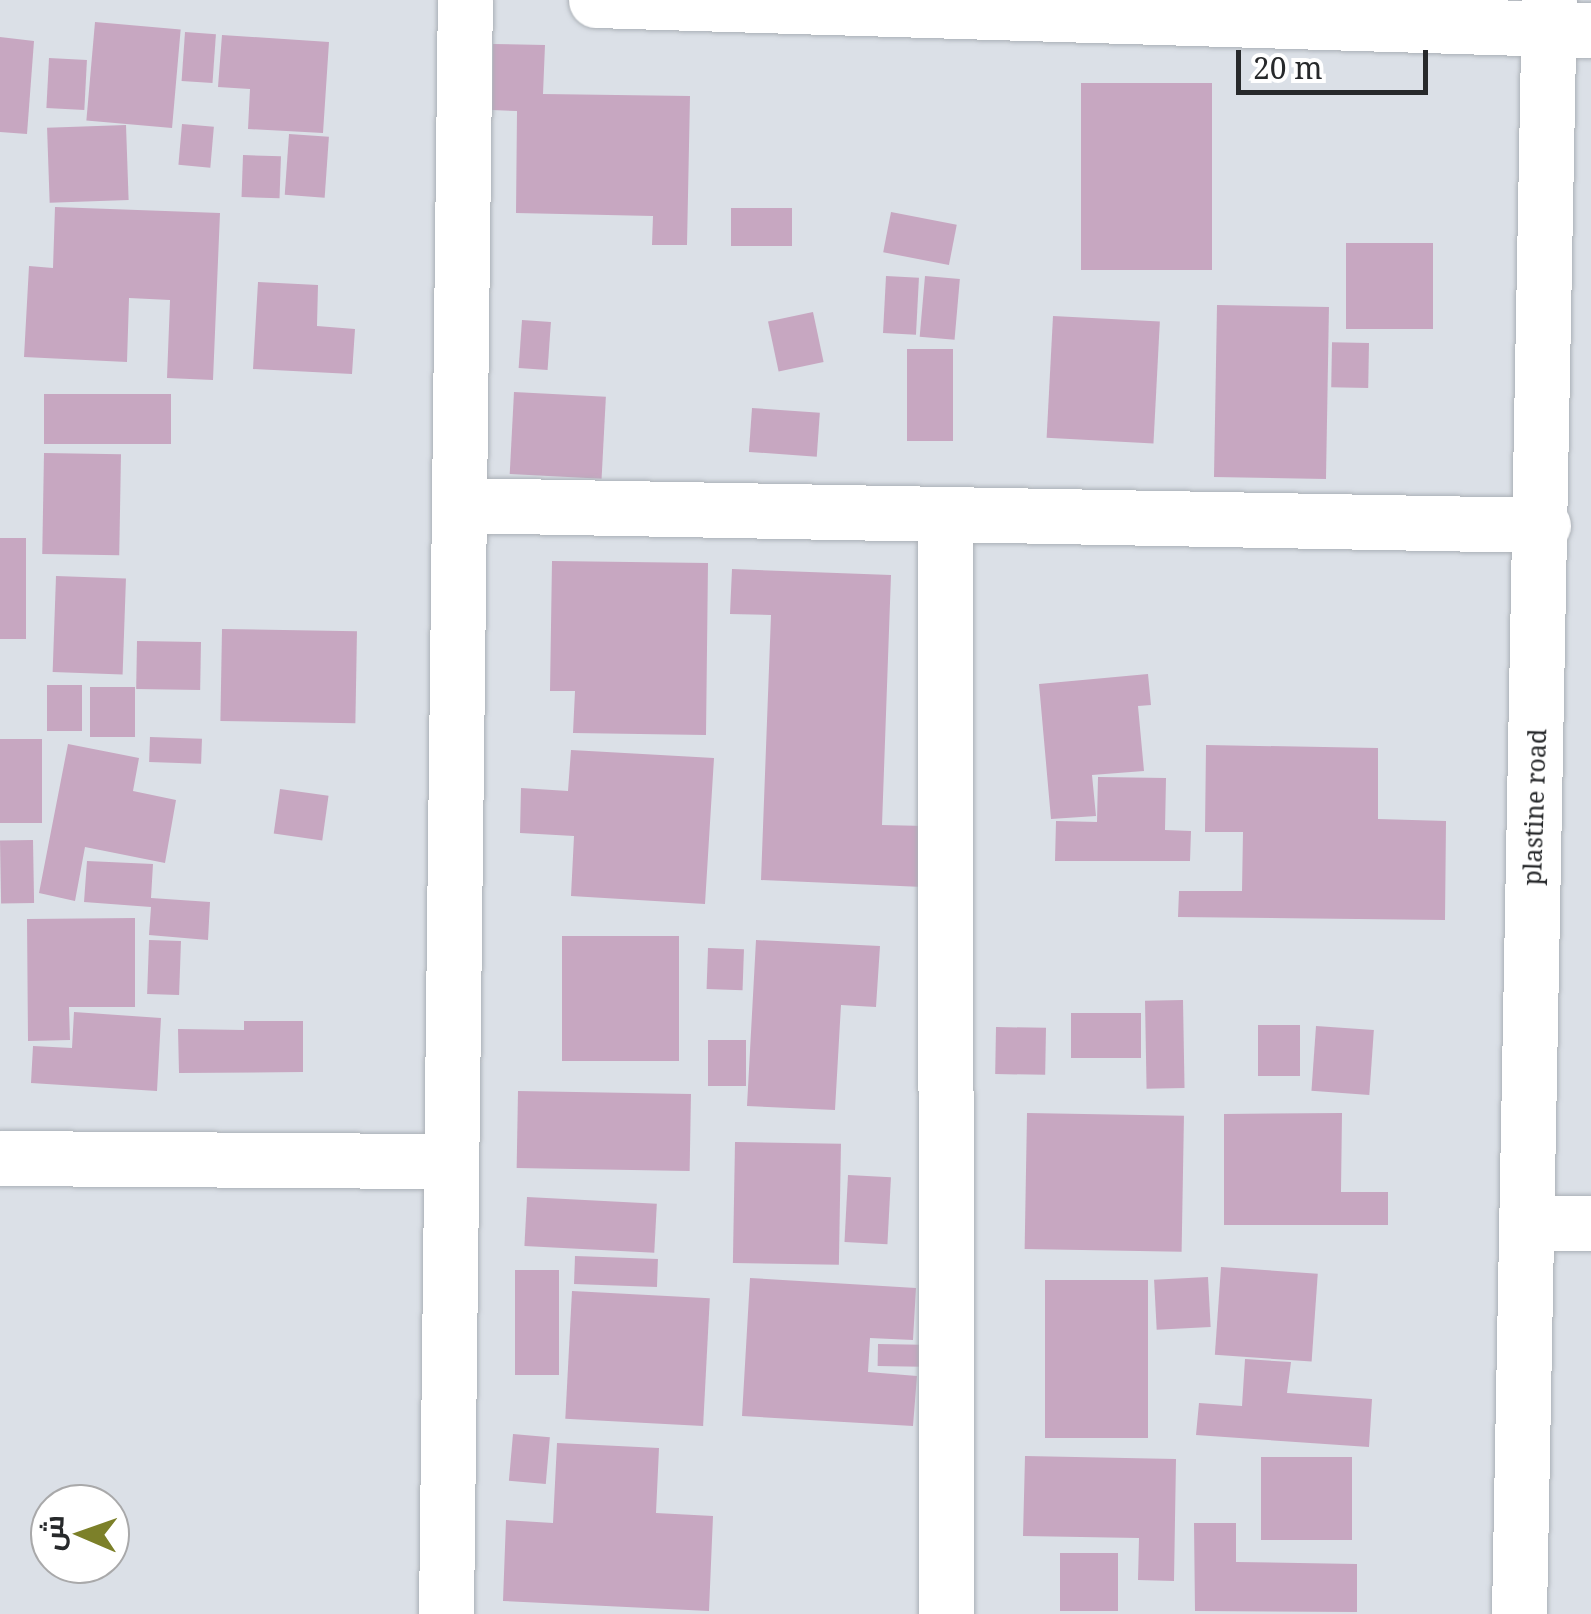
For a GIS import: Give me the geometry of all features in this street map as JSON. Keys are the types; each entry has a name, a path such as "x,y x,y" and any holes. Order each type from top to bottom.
{"street":[{"path":"446,1614 465,0"},
{"path":"596,0 1563,19"},
{"name":"plastine road","path":"1519,1614 1543,525 1563,19"},
{"path":"459,505 1543,525"},
{"path":"945,515 946,1614"},
{"path":"0,1158 451,1161"},
{"path":"1528,1223 1591,1223"}],"building":[{"path":"95,22 181,29 172,128 86,121"},
{"path":"185,32 216,34 213,83 182,81"},
{"path":"222,35 329,42 323,133 248,129 250,89 218,87"},
{"path":"0,37 34,41 27,134 0,132"},
{"path":"493,44 545,45 543,94 690,96 687,245 652,245 653,216 516,213 517,111 492,110"},
{"path":"49,58 87,60 84,110 46,108"},
{"path":"1081,83 1212,83 1212,270 1081,270"},
{"path":"182,124 214,127 210,168 178,165"},
{"path":"126,125 129,200 50,203 47,128"},
{"path":"289,134 329,137 325,198 285,195"},
{"path":"243,155 281,156 280,198 242,197"},
{"path":"55,207 220,213 213,380 167,378 170,300 129,298 127,362 24,357 29,266 53,268"},
{"path":"731,208 792,208 792,246 731,246"},
{"path":"891,212 957,225 949,265 883,252"},
{"path":"1346,243 1433,243 1433,329 1346,329"},
{"path":"886,276 919,278 916,335 883,333"},
{"path":"925,276 960,279 955,340 920,337"},
{"path":"258,282 318,285 317,326 355,329 352,374 253,369"},
{"path":"1217,305 1329,307 1326,479 1214,477"},
{"path":"813,312 824,362 779,371 768,322"},
{"path":"1053,316 1160,322 1153,443 1047,438"},
{"path":"522,320 551,322 548,370 519,368"},
{"path":"1332,342 1369,343 1368,388 1331,387"},
{"path":"907,349 953,349 953,441 907,441"},
{"path":"514,392 606,397 602,479 510,474"},
{"path":"44,394 171,394 171,444 44,444"},
{"path":"752,408 820,413 817,457 749,452"},
{"path":"44,453 121,454 119,555 42,554"},
{"path":"0,538 26,538 26,639 0,639"},
{"path":"552,561 708,563 706,735 573,733 575,691 550,691"},
{"path":"732,569 891,575 882,825 925,826 923,887 761,880 771,615 730,614"},
{"path":"56,576 126,578 123,674 53,672"},
{"path":"222,629 357,631 355,723 220,721"},
{"path":"137,641 201,642 200,690 136,689"},
{"path":"1148,674 1151,705 1138,706 1144,771 1092,775 1096,816 1051,819 1039,684"},
{"path":"47,685 82,685 82,731 47,731"},
{"path":"90,687 135,687 135,737 90,737"},
{"path":"150,737 202,739 201,764 149,762"},
{"path":"0,739 42,739 42,823 0,823"},
{"path":"68,744 139,758 133,791 176,800 165,863 85,847 75,901 39,893"},
{"path":"1206,745 1378,748 1378,819 1446,821 1445,920 1178,917 1179,891 1242,891 1243,832 1205,832"},
{"path":"571,750 714,758 705,904 571,896 574,836 520,833 521,788 568,791"},
{"path":"1098,777 1166,778 1165,830 1191,831 1190,861 1055,861 1056,821 1097,822"},
{"path":"280,789 329,796 322,840 274,834"},
{"path":"33,840 34,903 1,904 0,841"},
{"path":"87,861 153,864 151,898 210,902 208,940 149,935 151,907 84,902"},
{"path":"135,918 135,1007 69,1007 70,1040 28,1041 27,919"},
{"path":"562,936 679,936 679,1061 562,1061"},
{"path":"149,940 181,941 179,995 147,994"},
{"path":"756,940 880,946 876,1007 841,1005 835,1110 747,1106"},
{"path":"708,948 744,949 743,990 707,989"},
{"path":"1183,1000 1185,1088 1147,1089 1145,1001"},
{"path":"74,1012 161,1018 157,1091 31,1083 33,1046 72,1048"},
{"path":"1071,1013 1141,1013 1141,1058 1071,1058"},
{"path":"244,1021 303,1021 303,1072 179,1073 178,1029 244,1030"},
{"path":"1258,1025 1300,1025 1300,1076 1258,1076"},
{"path":"1316,1026 1374,1030 1369,1095 1311,1091"},
{"path":"996,1027 1046,1028 1045,1075 995,1074"},
{"path":"708,1040 746,1040 746,1086 708,1086"},
{"path":"518,1091 691,1094 690,1171 517,1168"},
{"path":"1027,1113 1184,1116 1182,1252 1025,1249"},
{"path":"1342,1113 1341,1192 1388,1192 1388,1225 1224,1225 1224,1114"},
{"path":"735,1142 841,1144 839,1265 733,1263"},
{"path":"848,1175 891,1177 887,1244 844,1242"},
{"path":"527,1197 657,1204 654,1253 524,1246"},
{"path":"575,1256 658,1259 657,1287 574,1284"},
{"path":"1221,1267 1318,1274 1312,1362 1215,1355"},
{"path":"515,1270 559,1270 559,1375 515,1375"},
{"path":"1208,1277 1211,1327 1157,1330 1154,1280"},
{"path":"750,1278 916,1288 913,1340 870,1338 868,1372 917,1376 913,1426 742,1416"},
{"path":"1045,1280 1148,1280 1148,1438 1045,1438"},
{"path":"572,1291 710,1298 703,1426 565,1419"},
{"path":"878,1344 921,1345 921,1367 878,1366"},
{"path":"1245,1359 1291,1362 1287,1393 1372,1399 1369,1447 1196,1435 1199,1403 1242,1406"},
{"path":"513,1434 550,1437 546,1484 509,1481"},
{"path":"557,1443 659,1448 656,1513 713,1516 709,1611 503,1601 506,1520 553,1523"},
{"path":"1025,1456 1176,1459 1174,1581 1138,1580 1139,1538 1023,1536"},
{"path":"1261,1457 1352,1457 1352,1540 1261,1540"},
{"path":"1194,1523 1236,1523 1236,1562 1357,1564 1357,1612 1195,1611"},
{"path":"1060,1553 1118,1553 1118,1611 1060,1611"}]}
